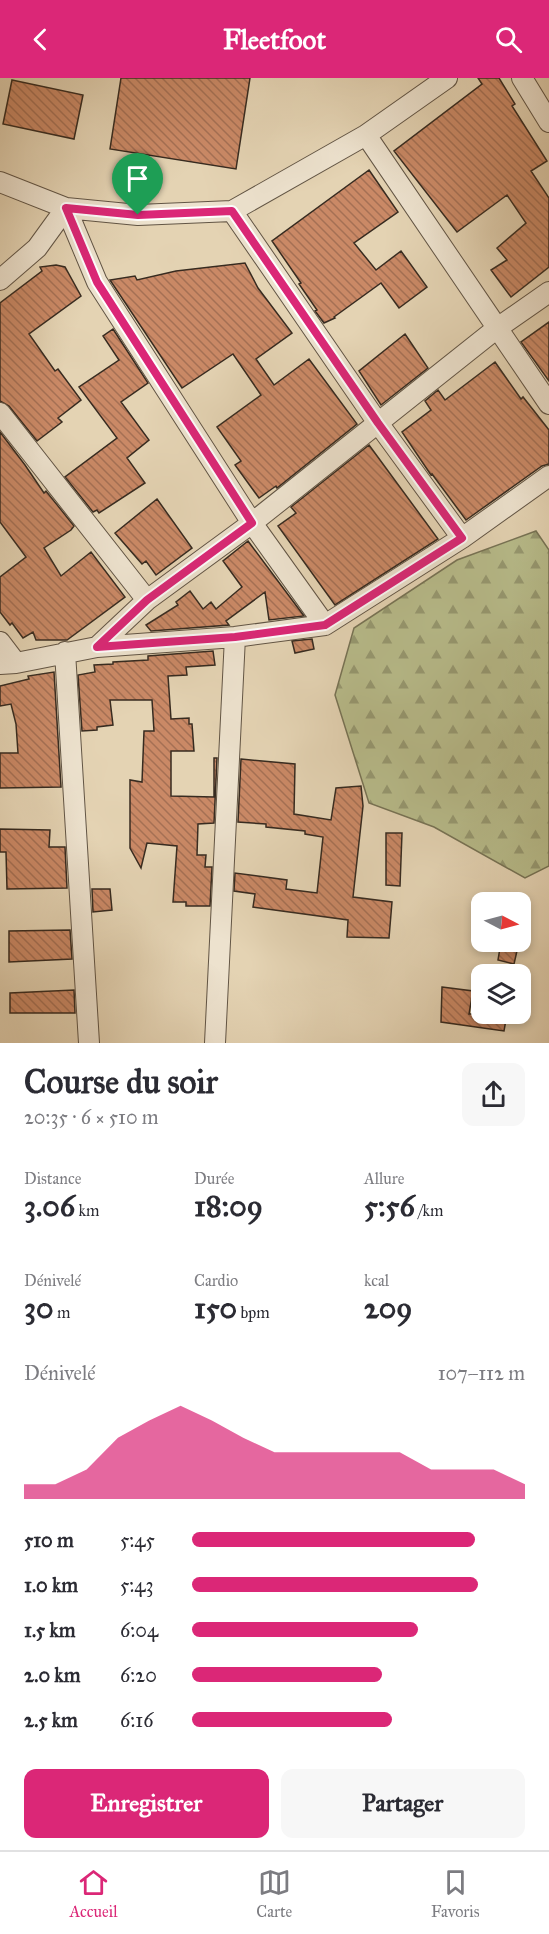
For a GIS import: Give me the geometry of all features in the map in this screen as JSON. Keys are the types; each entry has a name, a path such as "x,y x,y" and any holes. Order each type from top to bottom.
{"street":[{"path":"0,182 66,208 138,215 232,211 366,135 447,78"},
{"path":"522,78 549,122"},
{"path":"366,135 549,404"},
{"path":"0,280 37,248 66,208"},
{"path":"66,208 97,282 252,523 325,625"},
{"path":"232,211 378,423 462,538"},
{"path":"97,647 147,600 252,523 496,328 549,292"},
{"path":"0,412 147,600"},
{"path":"0,642 8,663 97,647 235,637 325,625 462,538 549,476"},
{"path":"214,1043 235,637"},
{"path":"65,652 89,1043"}],"green space":[{"path":"536,531 549,550 549,866 525,878 434,827 369,803 335,695 354,628 457,560"}],"building":[{"path":"121,78 250,78 236,169 110,149"},
{"path":"478,78 499,78 515,104 512,106 547,161 531,171 549,198 549,267 511,297 491,270 507,260 497,248 526,223 507,195 457,232 394,151 482,84"},
{"path":"12,80 83,95 74,139 3,124"},
{"path":"369,170 398,212 354,243 376,270 401,251 427,287 399,308 381,283 335,318 324,323 299,284 301,283 272,241"},
{"path":"245,263 258,288 292,333 256,359 274,385 309,359 357,424 277,488 276,486 259,498 235,465 241,461 217,427 261,395 233,354 182,388 110,280 135,276 137,280 176,271"},
{"path":"56,265 65,267 81,296 29,334 55,371 58,369 81,400 58,418 62,422 37,441 9,406 0,401 0,303 42,271 40,267"},
{"path":"549,322 549,381 521,342"},
{"path":"113,329 148,383 121,402 149,440 127,458 145,483 99,513 97,510 93,512 65,477 117,438 79,387 119,360 103,336"},
{"path":"405,334 428,368 381,405 359,371"},
{"path":"495,362 521,399 523,397 549,430 549,464 542,466 466,520 431,475 402,432 431,410 425,401 438,390 445,400"},
{"path":"0,432 44,493 46,491 74,526 44,548 61,576 91,552 125,597 67,640 36,640 33,632 23,638 0,612 0,577 26,557 0,522"},
{"path":"369,445 438,539 335,605 278,526 296,513 291,507"},
{"path":"157,499 192,548 156,575 146,561 142,564 115,533"},
{"path":"248,541 304,616 269,620 265,592 226,621 229,625 151,631 146,625 178,605 176,602 190,591 203,609 211,602 216,609 242,587 223,561"},
{"path":"312,639 314,649 295,653 292,641"},
{"path":"213,651 215,665 186,667 187,675 168,676 171,719 189,718 189,724 192,724 194,751 171,751 171,796 214,797 214,758 217,758 214,823 198,824 197,855 206,855 205,867 212,867 210,906 186,906 186,902 173,902 177,846 147,843 141,868 130,848 130,780 142,782 144,731 154,731 152,700 110,700 113,725 97,727 97,730 82,731 78,675 95,672 94,665 148,660 148,656"},
{"path":"54,672 61,787 0,788 0,753 18,753 16,724 11,704 0,706 0,686 29,679 28,676"},
{"path":"241,759 295,764 294,814 331,820 336,788 361,786 363,806 353,897 392,902 389,938 347,937 348,920 253,907 255,894 234,891 235,873 287,880 286,889 317,893 323,837 305,834 305,831 266,827 266,824 238,822"},
{"path":"0,829 50,830 49,847 65,847 67,888 7,889 6,852 0,852"},
{"path":"386,833 402,833 400,886 386,885"},
{"path":"92,889 110,889 112,910 93,912"},
{"path":"70,930 72,959 9,962 9,931"},
{"path":"499,952 517,952 514,964 498,960"},
{"path":"442,987 471,991 469,1014 471,1014 471,1024 505,1024 504,1031 441,1022"},
{"path":"74,990 75,1013 10,1013 10,993"}],"route":[{"path":"66,208 138,215 232,211 378,423 462,538 325,625 235,637 97,647 147,600 252,523 97,282 66,208"}]}
